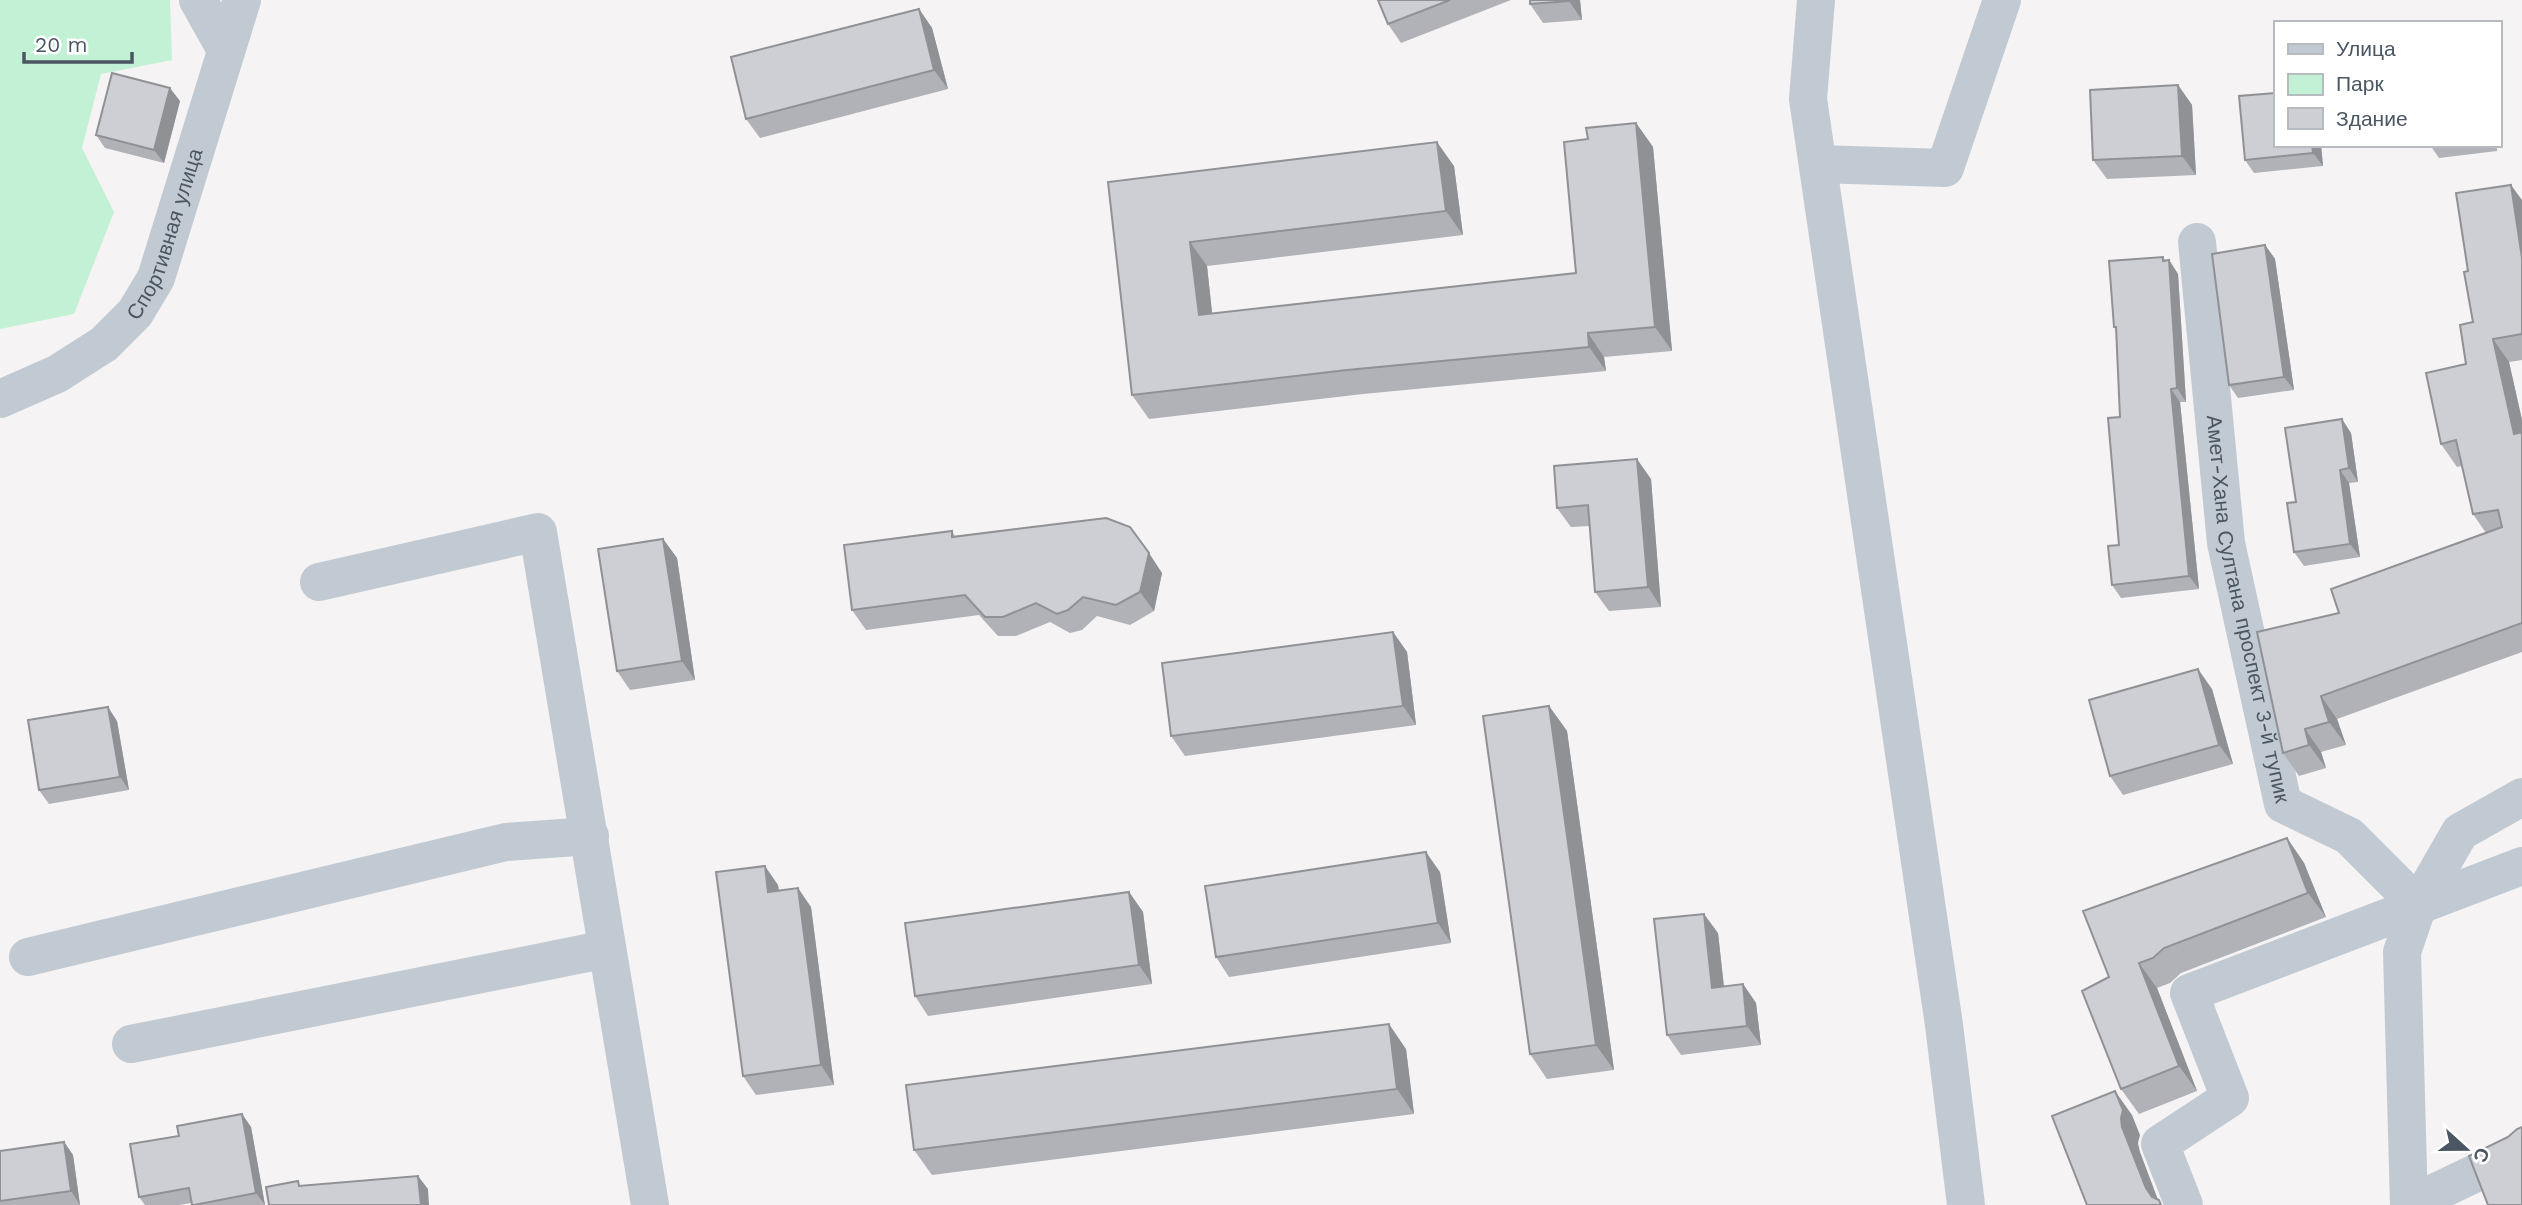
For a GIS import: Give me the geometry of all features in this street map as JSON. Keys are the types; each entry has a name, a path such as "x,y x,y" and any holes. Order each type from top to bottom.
{"street":[{"path":"198,0 226,50"},
{"name":"Спортивная улица","path":"0,399 57,374 104,344 135,313 156,278 242,0"},
{"path":"1816,0 1808,99 1944,1025 1966,1205"},
{"path":"1818,164 1945,168 2002,0"},
{"name":"Амет-Хана Султана проспект 3-й тупик","path":"2197,242 2226,543 2283,804 2349,836 2418,905"},
{"path":"319,582 538,532 650,1205"},
{"path":"2522,797 2460,832 2418,905 2402,952 2409,1205 2522,1151"},
{"path":"28,957 506,842 590,836"},
{"path":"2185,1205 2160,1144 2230,1098 2189,993 2522,866"},
{"path":"131,1044 607,949"}],"green space":[{"path":"0,0 170,0 172,60 101,74 82,148 114,212 74,314 0,329"}],"building":[{"path":"1378,0 1450,0 1388,24"},
{"path":"1530,0 1569,0 1569,1 1530,4"},
{"path":"919,9 934,70 746,119 731,57"},
{"path":"112,73 170,88 154,150 96,135"},
{"path":"2178,85 2182,156 2093,160 2090,90"},
{"path":"2274,93 2274,147 2312,147 2313,153 2245,160 2239,96"},
{"path":"1636,123 1655,327 1588,333 1589,347 1347,370 1132,395 1108,182 1437,142 1446,211 1190,242 1199,315 1576,273 1564,142 1588,139 1586,128"},
{"path":"2511,185 2522,258 2522,334 2493,339 2514,434 2522,432 2522,623 2321,696 2329,722 2305,729 2309,745 2283,753 2257,632 2339,613 2331,589 2502,527 2498,510 2473,514 2456,440 2441,444 2426,373 2466,364 2460,325 2473,322 2464,272 2468,271 2456,193"},
{"path":"2265,245 2284,377 2229,385 2212,254"},
{"path":"2163,257 2163,261 2169,260 2177,388 2171,389 2189,576 2112,585 2108,546 2119,545 2108,418 2120,417 2116,327 2109,261"},
{"path":"2342,419 2349,468 2340,470 2350,544 2294,552 2287,503 2296,502 2285,428"},
{"path":"1637,459 1648,587 1595,592 1588,505 1557,508 1554,466"},
{"path":"1106,518 1130,527 1149,553 1140,592 1116,605 1083,597 1068,610 1057,614 1036,603 1003,617 985,617 965,595 852,610 844,545 952,531 952,537"},
{"path":"663,539 682,661 617,671 598,549"},
{"path":"1393,632 1403,706 1171,736 1162,663"},
{"path":"2198,669 2219,745 2110,776 2089,700"},
{"path":"1549,706 1596,1045 1530,1054 1483,716"},
{"path":"108,707 120,777 39,790 28,720"},
{"path":"2287,838 2308,893 2164,948 2153,958 2139,963 2179,1066 2121,1089 2082,991 2109,977 2083,911"},
{"path":"1426,852 1438,923 1216,957 1205,886"},
{"path":"765,866 768,892 798,888 821,1065 743,1076 716,872"},
{"path":"1129,892 1139,965 915,996 905,923"},
{"path":"1704,914 1712,988 1743,984 1747,1026 1667,1035 1654,919"},
{"path":"1389,1024 1397,1089 914,1150 906,1085"},
{"path":"2115,1091 2123,1110 2122,1127 2146,1188 2161,1205 2087,1205 2052,1116"},
{"path":"242,1114 256,1193 194,1205 189,1188 139,1197 130,1144 179,1136 177,1126"},
{"path":"2522,1127 2522,1205 2488,1205 2469,1156"},
{"path":"64,1142 71,1191 0,1201 0,1151"},
{"path":"418,1176 421,1205 269,1205 266,1187 298,1181 299,1186"}]}
